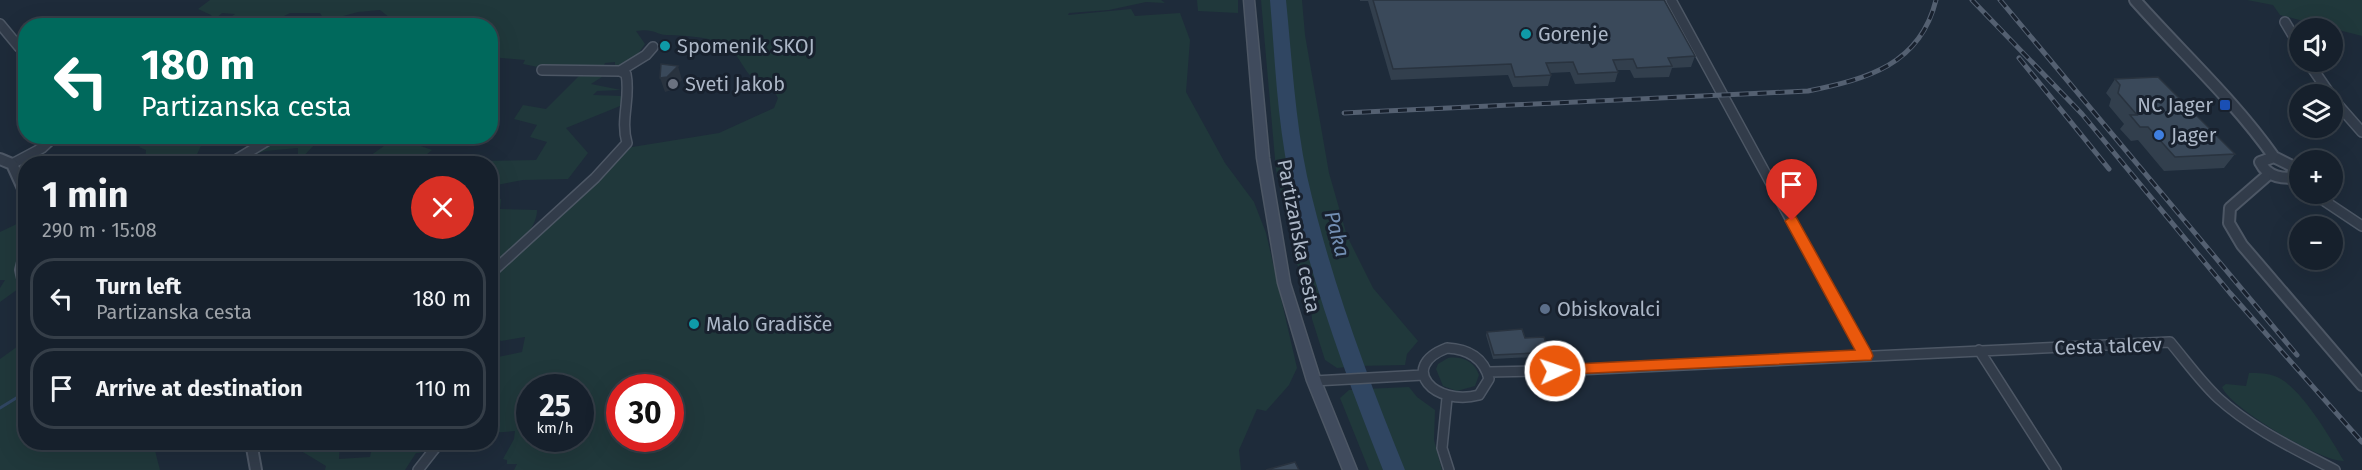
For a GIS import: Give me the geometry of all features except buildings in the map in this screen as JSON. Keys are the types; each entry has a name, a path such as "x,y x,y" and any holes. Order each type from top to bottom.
{"main road":[{"name":"Partizanska cesta","path":"1249,0 1267,182 1284,283 1314,381 1350,470"}],"street":[{"path":"1671,0 1865,356"},
{"path":"2135,0 2189,61 2250,123 2274,158 2289,165"},
{"path":"2285,22 2289,29"},
{"path":"0,24 18,46"},
{"path":"620,71 646,55 652,47"},
{"path":"498,267 595,178 627,143 620,122 628,81 626,74 620,71 542,70"},
{"path":"2343,110 2362,132"},
{"path":"27,156 46,144"},
{"path":"242,156 262,144"},
{"path":"2274,158 2260,162 2269,174 2289,180"},
{"path":"0,159 12,164 18,177"},
{"path":"12,164 18,161"},
{"path":"2269,174 2230,207 2229,223 2242,244 2362,384"},
{"path":"2329,204 2362,226"},
{"name":"Cesta talcev","path":"1979,350 2170,342 2196,375 2235,412 2270,435 2335,470"},
{"path":"1447,348 1472,353 1488,372 1488,385 1479,395 1464,400 1447,398 1431,388 1423,375 1426,359 1436,351 1447,348"},
{"path":"1555,371 1979,350 2056,470"},
{"path":"1488,372 1536,371"},
{"path":"1314,381 1423,375"},
{"path":"1447,398 1442,448 1449,470"},
{"path":"252,450 256,470"},
{"path":"418,470 434,450"}],"green space":[{"path":"210,0 1161,0 1165,3 1146,2 1109,10 1069,13 1068,15 1131,9 1135,16 1180,13 1190,40 1186,92 1225,163 1254,202 1266,233 1297,368 1289,385 1266,411 1257,409 1239,450 1241,470 514,470 517,464 507,464 507,460 503,459 514,439 515,431 498,432 498,357 522,352 525,337 501,341 498,339 498,271 626,148 719,133 774,108 778,98 776,94 750,75 730,49 716,41 647,30 636,31 645,44 632,59 615,68 615,62 605,63 602,69 538,67 523,64 525,60 498,58 498,18 390,18 380,10 358,12 336,18 323,18 320,13 290,13 280,18 230,18 235,14 222,13 213,18 198,9"},
{"path":"1197,0 1238,0 1238,13 1198,11"},
{"path":"1261,0 1275,0 1284,100 1294,175 1315,263 1347,367 1337,368 1325,360 1312,319 1310,292 1296,262 1276,170"},
{"path":"1281,0 1302,0 1305,35 1329,173 1347,236 1373,288 1418,341 1407,354 1405,365 1357,366 1342,325 1317,242 1301,175 1290,100"},
{"path":"2247,0 2362,0 2362,36 2343,31 2343,18 2292,18 2280,15 2273,5"},
{"path":"599,72 608,73 591,84 621,90 597,91 593,95 622,96 620,106 566,128 588,153 568,179 523,180 498,185 498,161 536,160 547,142 530,137 537,125 514,119 523,105 546,109 579,76 597,76"},
{"path":"142,144 202,144 196,156 146,156 146,150 139,147"},
{"path":"268,144 315,144 304,156 293,156 298,154 298,148 265,151 249,156"},
{"path":"387,144 415,144 432,150 425,156 370,156"},
{"path":"501,199 500,209 537,210 536,218 527,235 498,262 498,200"},
{"path":"18,223 18,289 0,302 0,288 5,280 0,280 0,232"},
{"path":"18,346 18,450 155,450 160,470 0,470 0,359"},
{"path":"1448,358 1463,359 1474,366 1479,375 1475,386 1457,391 1443,386 1436,369 1438,364"},
{"path":"2249,373 2274,376 2296,391 2315,414 2344,461 2332,459 2297,444 2241,408 2222,387 2226,384 2246,386"},
{"path":"1409,387 1417,397 1435,410 1434,440 1442,470 1399,470 1366,389"},
{"path":"1349,390 1357,390 1389,470 1369,470 1340,398"},
{"path":"300,450 340,450 339,459 370,457 372,450 425,450 416,453 405,470 325,470 326,466"}],"waterway":[{"name":"Paka","path":"1278,0 1291,133 1307,214 1340,325 1394,470"},
{"path":"0,408 18,397"}],"railway":[{"path":"1344,113 1808,91 1870,74 1904,54 1918,40 1936,0"},
{"path":"1972,0 2082,114 2230,293 2362,442"},
{"path":"2000,0 2297,355"},
{"path":"2019,58 2109,169"}],"place":[{"name":"Gorenje","path":"1526,34"},
{"name":"Spomenik SKOJ","path":"665,46"},
{"name":"Sveti Jakob","path":"673,84"},
{"name":"NC Jager","path":"2225,105"},
{"name":"Jager","path":"2159,135"},
{"name":"Obiskovalci","path":"1545,309"},
{"name":"Malo Gradišče","path":"694,324"}],"route":[{"path":"1555,371 1865,356 1792,221"}]}
